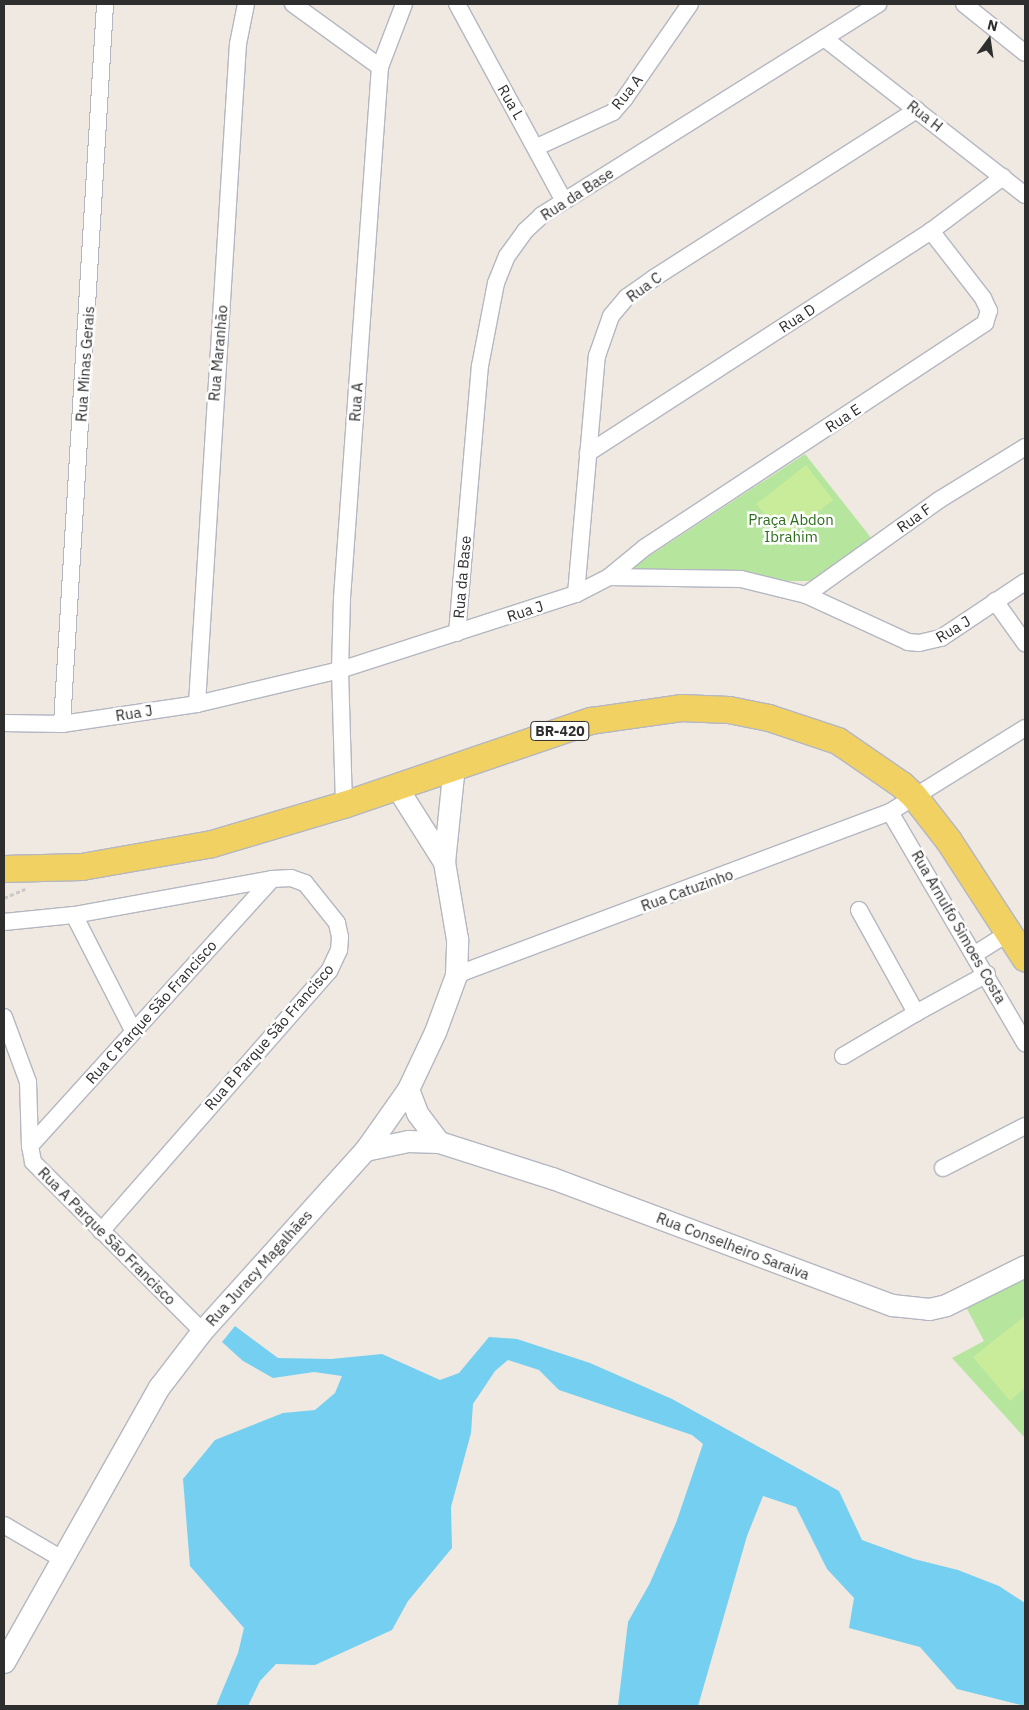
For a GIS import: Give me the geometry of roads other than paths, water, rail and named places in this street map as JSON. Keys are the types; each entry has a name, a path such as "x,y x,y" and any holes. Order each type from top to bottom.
{"main road":[{"name":"BR-420","path":"4,869 82,868 124,862 212,844 344,805 454,766 591,721 681,708 729,710 769,718 838,741 877,766 914,796 949,841 1025,958"}],"street":[{"name":"Rua Minas Gerais","path":"62,724 105,4"},
{"name":"Rua Maranhão","path":"197,704 238,44 246,4"},
{"path":"293,4 380,67"},
{"name":"Rua A","path":"344,805 340,670 380,67 404,4"},
{"name":"Rua L","path":"456,4 537,148 564,201"},
{"name":"Rua A","path":"537,148 612,112 625,98 690,4"},
{"name":"Rua da Base","path":"457,633 480,366 496,284 508,256 525,231 564,201 878,4"},
{"path":"964,4 1025,53"},
{"name":"Rua H","path":"824,38 1025,195"},
{"name":"Rua C","path":"576,594 597,356 611,316 627,297 917,110"},
{"name":"Rua D","path":"588,453 931,231 1002,177"},
{"name":"Rua E","path":"609,577 644,548 985,324 989,311 983,298 931,231"},
{"name":"Rua F","path":"806,595 939,500 1025,447"},
{"name":"Rua J","path":"4,723 62,724 197,704 340,670 576,594 609,577 741,579 806,595 908,642 919,643 941,638 1025,582"},
{"path":"996,602 1025,643"},
{"name":"Rua Catuzinho","path":"456,975 890,812 1025,728"},
{"path":"444,862 454,766"},
{"path":"396,786 444,862"},
{"name":"Rua Arnulfo Simoes Costa","path":"890,812 987,974 1025,1043"},
{"name":"Rua Juracy Magalhães","path":"4,1662 159,1387 202,1331 365,1150 408,1088 435,1032 456,975 457,940 444,862"},
{"name":"Rua B Parque São Francisco","path":"4,922 74,914 272,878 291,878 305,883 337,923 340,937 335,961 329,972 101,1231"},
{"name":"Rua C Parque São Francisco","path":"30,1146 272,878"},
{"path":"859,910 916,1013"},
{"path":"74,914 134,1032"},
{"path":"975,954 1009,933"},
{"path":"844,1056 987,974"},
{"name":"Rua A Parque São Francisco","path":"4,1017 28,1082 30,1146 33,1162 202,1331"},
{"path":"408,1088 417,1113 439,1142"},
{"path":"943,1168 1025,1126"},
{"name":"Rua Conselheiro Saraiva","path":"365,1150 408,1141 439,1142 552,1178 892,1305 928,1309 946,1305 1025,1266"},
{"path":"4,1525 62,1559"}],"water":[{"path":"235,1326 278,1358 331,1359 382,1354 440,1380 459,1373 489,1337 517,1339 590,1363 672,1399 839,1491 862,1540 914,1559 958,1570 999,1586 1025,1603 1025,1706 957,1689 920,1647 849,1628 854,1598 827,1569 796,1507 763,1496 747,1536 698,1706 618,1706 628,1622 650,1583 676,1523 703,1444 692,1435 559,1390 539,1370 508,1360 495,1371 473,1404 471,1433 451,1507 452,1548 408,1601 392,1630 315,1665 276,1664 260,1681 248,1706 216,1706 238,1653 244,1628 190,1566 183,1479 215,1440 283,1413 315,1410 335,1393 342,1376 314,1372 273,1378 243,1361 222,1342"}],"park label":[{"name":"Praça Abdon Ibrahim","path":"791,528"}]}
